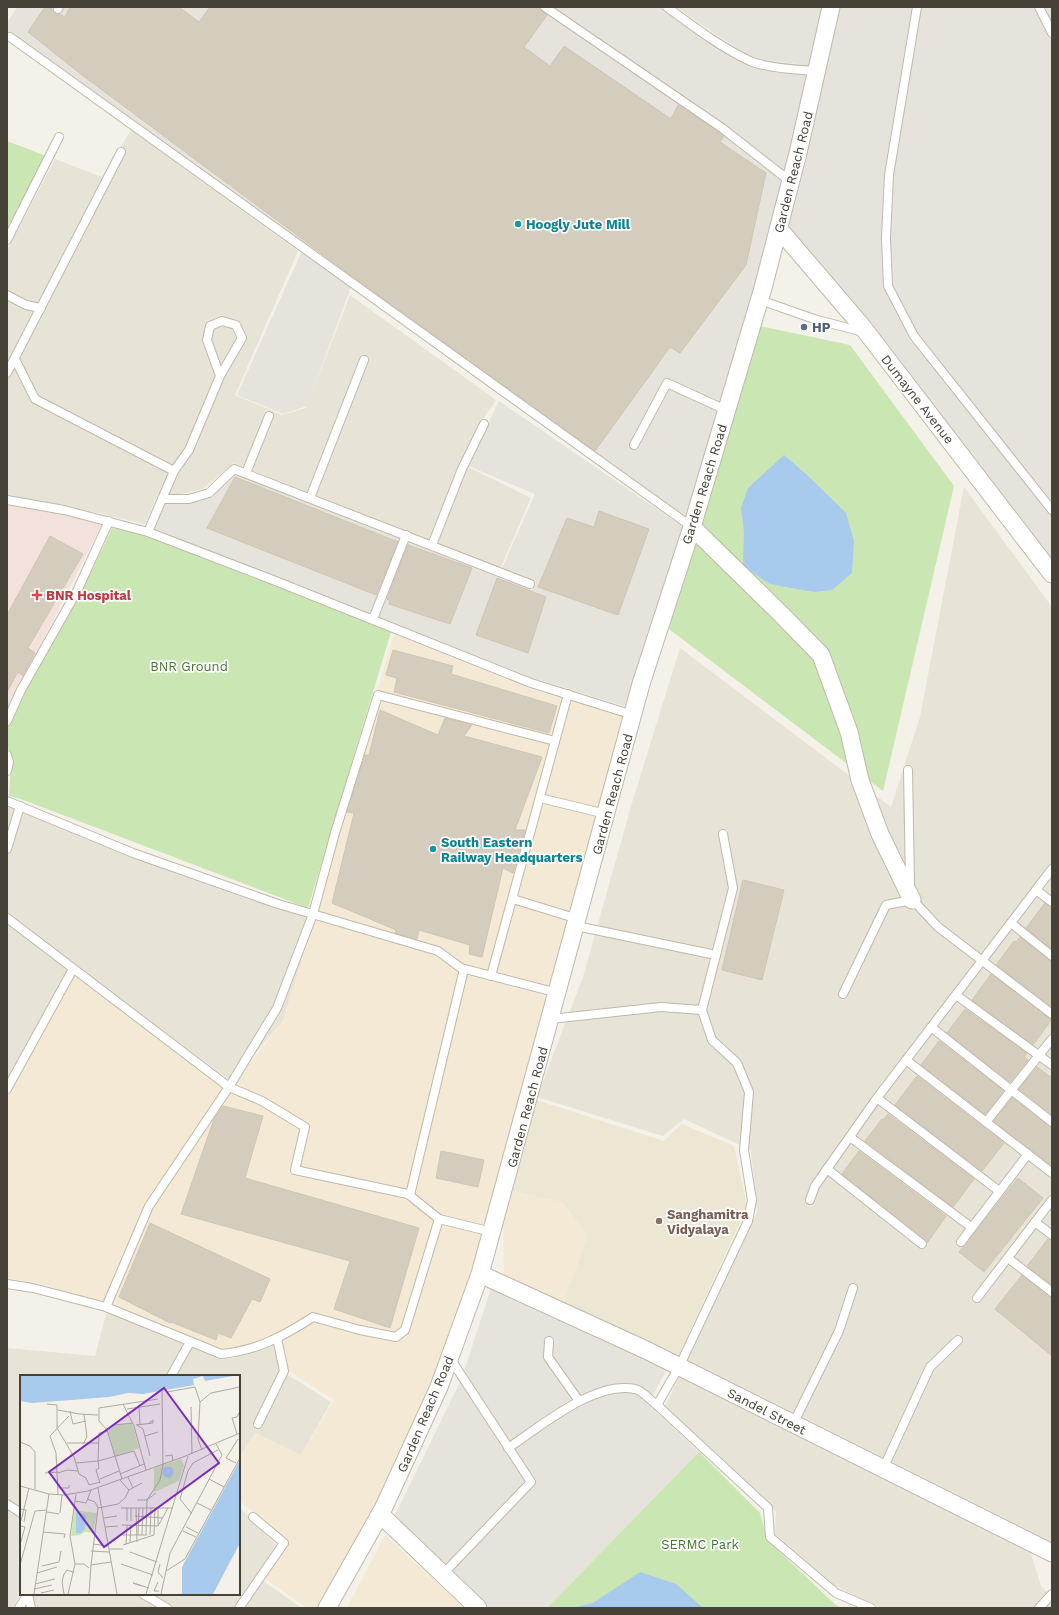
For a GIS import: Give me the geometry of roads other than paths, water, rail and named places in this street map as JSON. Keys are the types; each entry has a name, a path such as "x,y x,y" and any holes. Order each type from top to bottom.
{"street":[{"name":"Garden Reach Road","path":"327,1608 380,1514 439,1387 480,1274 551,1019 641,684 692,527 760,300 791,182 831,7"},
{"name":"Dumayne Avenue","path":"779,229 867,333 1052,574"},
{"path":"692,527 821,655 849,732 860,780 880,834 912,900"},
{"name":"Sandel Street","path":"480,1274 679,1367 1052,1553"},
{"path":"380,1514 478,1608"}],"lane":[{"path":"545,7 722,128 791,182"},
{"path":"667,7 701,32 751,61 789,69 816,71"},
{"path":"917,7 889,174 886,238 888,286 914,336 1052,510"},
{"path":"1039,7 1052,33"},
{"path":"10,37 692,527"},
{"path":"7,240 60,138"},
{"path":"7,373 121,152"},
{"path":"7,294 26,305 41,308"},
{"path":"760,300 818,320 867,333"},
{"path":"148,532 174,471 188,450 220,376 242,338 236,325 222,321 210,326 207,340 220,376"},
{"path":"15,358 35,399 174,471"},
{"path":"310,498 364,360"},
{"path":"634,445 667,383 726,410"},
{"path":"246,473 269,416"},
{"path":"432,545 462,469 484,424"},
{"path":"162,499 189,499 209,493 234,469 530,584"},
{"path":"7,500 64,510 148,532 531,683 633,714"},
{"path":"7,721 21,690 77,591 109,522"},
{"path":"373,620 406,535"},
{"path":"491,976 568,694"},
{"path":"106,1307 149,1206 229,1087 277,1008 313,914 335,833 378,695 555,741"},
{"path":"7,755 9,762 7,771"},
{"path":"908,770 909,872 912,900 938,927 1052,1014"},
{"path":"540,798 606,814"},
{"path":"7,801 133,854 275,903 438,951 464,969 558,993"},
{"path":"7,849 20,806"},
{"path":"657,1405 679,1367 748,1221 752,1200 744,1150 749,1092 737,1063 712,1040 702,1010 733,888 723,834"},
{"path":"810,1200 816,1186 827,1169 877,1098 1052,868"},
{"path":"1036,890 1052,902"},
{"path":"513,899 577,922 716,955"},
{"path":"843,994 886,905 912,900"},
{"path":"7,918 229,1087 262,1101 304,1127 295,1170 410,1195 439,1219 492,1232"},
{"path":"1011,923 1052,956"},
{"path":"7,1089 73,969"},
{"path":"410,1195 464,969"},
{"path":"956,995 1052,1066"},
{"path":"551,1019 661,1007 702,1010"},
{"path":"931,1027 1052,1122"},
{"path":"986,1122 1052,1039"},
{"path":"906,1060 1052,1173"},
{"path":"877,1098 999,1192"},
{"path":"850,1137 971,1228"},
{"path":"961,1242 1028,1154"},
{"path":"827,1169 922,1244"},
{"path":"977,1298 1052,1200"},
{"path":"7,1284 33,1288 106,1307 221,1354 240,1352 266,1344 313,1317 360,1330 396,1337 405,1330 439,1219"},
{"path":"1035,1222 1052,1235"},
{"path":"1008,1258 1052,1292"},
{"path":"793,1424 839,1331 853,1288"},
{"path":"258,1424 284,1371 278,1338"},
{"path":"883,1469 930,1366 958,1340"},
{"path":"549,1341 548,1357 579,1401"},
{"path":"172,1375 190,1342"},
{"path":"443,1574 531,1482 450,1357"},
{"path":"508,1448 584,1397 618,1388 636,1389 657,1405 768,1508 770,1537 836,1593 871,1608"},
{"path":"7,1504 20,1512"},
{"path":"239,1608 284,1543 253,1517"},
{"path":"1039,1608 1052,1594"},
{"path":"19,1608 27,1595"},
{"path":"28,1595 31,1608"},
{"path":"145,1595 168,1608"}],"water":[{"path":"784,455 805,473 846,513 854,541 852,573 832,590 814,592 770,584 743,566 744,532 741,508 748,488"},
{"path":"640,1572 676,1584 703,1608 572,1608 593,1603"}],"place":[{"name":"Hoogly Jute Mill","path":"518,224"},
{"name":"HP","path":"804,327"},
{"name":"BNR Hospital","path":"37,595"},
{"name":"South Eastern Railway Headquarters","path":"433,849"},
{"name":"Sanghamitra Vidyalaya","path":"659,1221"}],"park label":[{"name":"BNR Ground","path":"189,666"},
{"name":"SERMC Park","path":"700,1544"}]}
